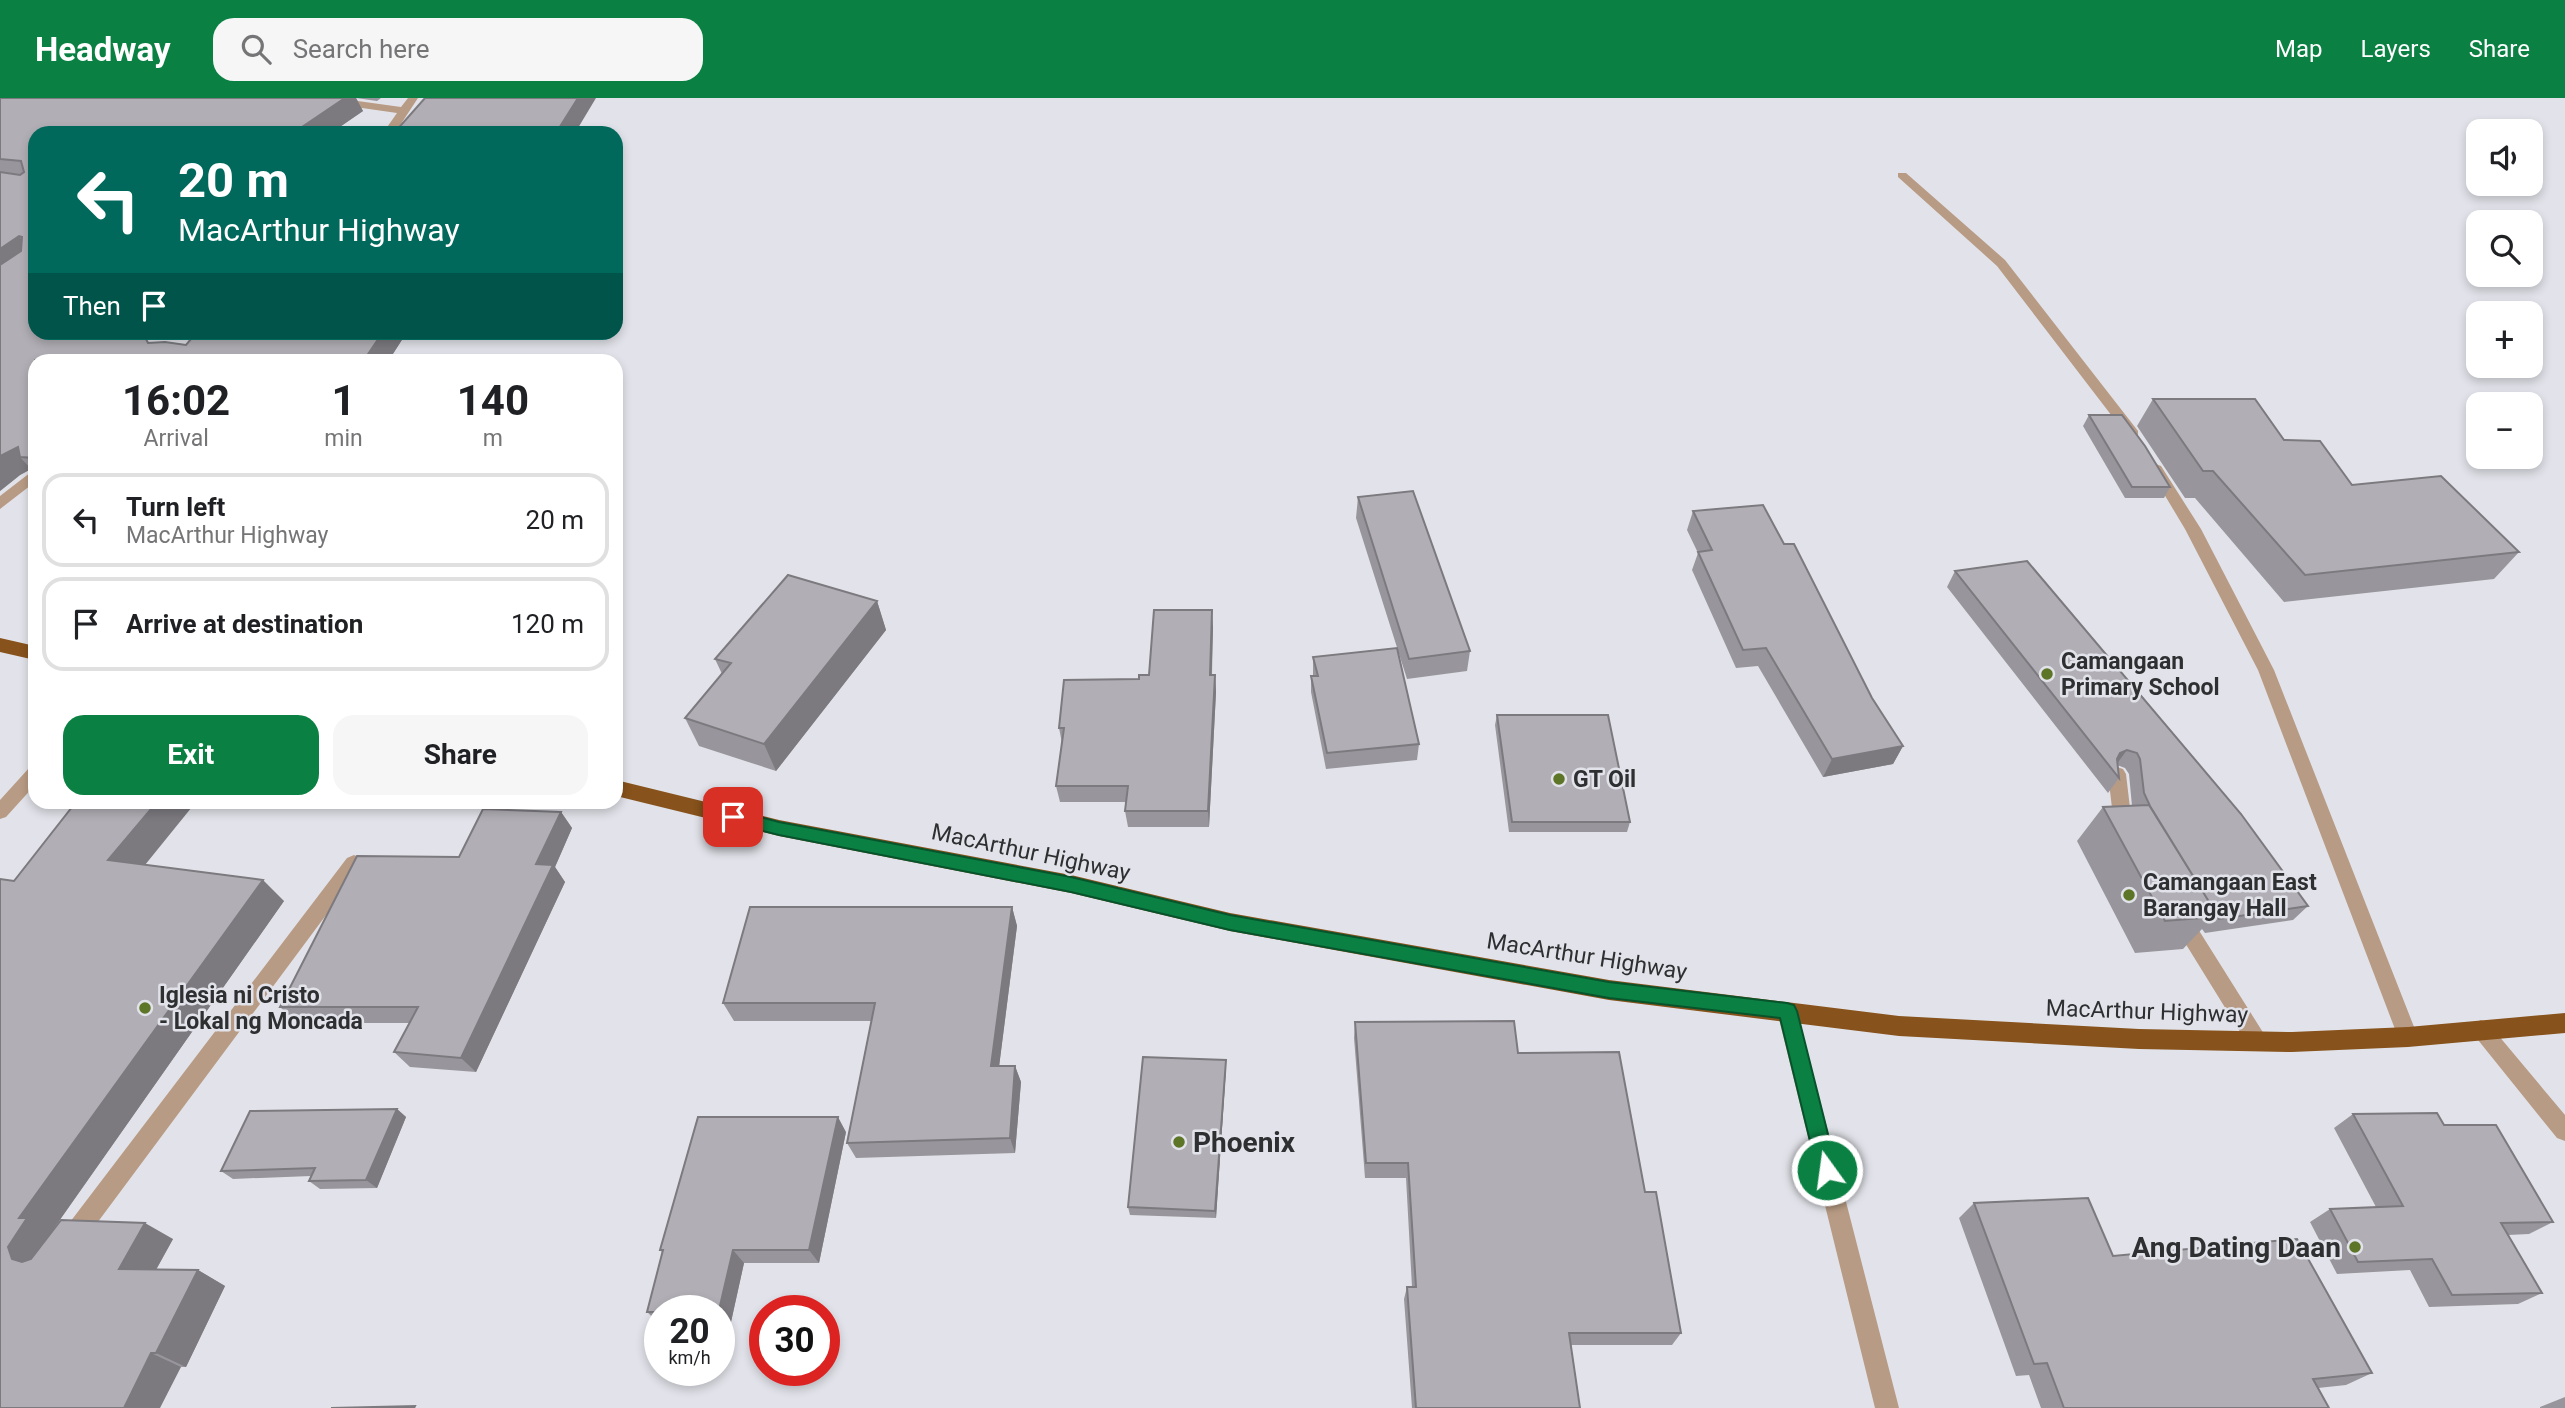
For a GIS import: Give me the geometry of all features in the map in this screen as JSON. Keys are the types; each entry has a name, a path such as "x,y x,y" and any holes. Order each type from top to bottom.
{"highway":[{"path":"0,645 28,651"},
{"name":"MacArthur Highway","path":"623,790 779,828 1071,884 1230,922 1609,990 1899,1026 2139,1039 2257,1041 2408,1037 2565,1023"}],"street":[{"path":"313,98 404,111"},
{"path":"394,126 413,98"},
{"path":"1902,175 2001,263 2147,453 2193,529 2266,670 2408,1037"},
{"path":"0,504 28,480"},
{"path":"2118,774 2121,808 2139,848"},
{"path":"0,812 28,781"},
{"path":"61,1253 354,863"},
{"path":"2174,906 2257,1041"},
{"path":"1787,1011 1887,1408"},
{"path":"2481,1029 2565,1131"}],"building":[{"path":"0,98 345,98 303,126 28,126 28,340 146,340 148,343 186,345 190,340 378,340 368,354 28,354 28,458 20,457 18,447 0,456 0,265 21,251 22,237 19,236 0,249 0,172 20,175 24,172 21,161 0,159"},
{"path":"425,98 578,98 560,126 400,126"},
{"path":"2153,399 2255,399 2284,440 2320,441 2352,485 2441,476 2519,552 2305,575 2213,471 2203,471"},
{"path":"2089,415 2122,415 2170,487 2132,487"},
{"path":"1413,491 1470,651 1409,659 1358,497"},
{"path":"1763,505 1784,544 1794,544 1872,698 1903,746 1832,759 1766,648 1743,650 1698,552 1712,550 1693,511"},
{"path":"2027,561 2241,814 2308,906 2219,919 2150,806 2144,793 2137,753 2127,750 2120,753 2117,759 2119,778 1955,571"},
{"path":"788,575 877,601 764,744 685,718 731,663 715,659"},
{"path":"1154,610 1212,610 1210,675 1215,675 1208,811 1125,811 1128,786 1056,786 1064,728 1059,728 1064,680 1139,679 1139,675 1149,675"},
{"path":"1397,648 1419,744 1327,753 1311,676 1318,676 1313,657"},
{"name":"GT Oil","path":"1497,715 1608,715 1630,822 1512,822"},
{"path":"2149,805 2211,905 2207,906 2214,917 2165,921 2103,807"},
{"path":"71,809 151,809 108,860 263,880 19,1218 27,1218 8,1247 12,1259 22,1262 31,1259 61,1220 145,1223 119,1269 198,1270 156,1353 151,1353 124,1408 0,1408 0,879 14,881"},
{"path":"483,809 561,812 536,864 553,865 461,1058 394,1052 418,1007 280,1007 357,856 459,857"},
{"path":"750,907 1012,907 991,1066 1015,1066 1010,1138 847,1143 875,1003 723,1003"},
{"path":"1514,1021 1518,1053 1619,1052 1645,1192 1656,1192 1681,1333 1569,1333 1580,1408 1416,1408 1407,1287 1416,1287 1408,1163 1366,1163 1355,1022"},
{"name":"Phoenix","path":"1143,1057 1226,1060 1215,1211 1128,1207"},
{"path":"397,1109 366,1180 309,1181 315,1168 221,1171 250,1111"},
{"path":"2437,1113 2444,1125 2496,1125 2553,1222 2501,1223 2542,1293 2452,1295 2432,1259 2358,1262 2330,1209 2403,1206 2353,1114"},
{"path":"698,1117 838,1117 809,1250 733,1250 722,1295 651,1295 663,1250 660,1250"},
{"path":"2088,1198 2113,1256 2297,1239 2372,1373 2313,1379 2329,1408 2064,1408 2047,1363 2034,1364 1974,1203"},
{"path":"415,1406 414,1408 331,1408"}],"place":[{"name":"Camangaan Primary School","path":"2047,674"},
{"name":"GT Oil","path":"1559,779"},
{"name":"Camangaan East Barangay Hall","path":"2129,895"},
{"name":"Iglesia ni Cristo - Lokal ng Moncada","path":"145,1008"},
{"name":"Phoenix","path":"1179,1142"},
{"name":"Ang Dating Daan","path":"2355,1247"}],"route":[{"path":"733,817 1071,884 1230,922 1609,990 1787,1011 1827,1170"}]}
